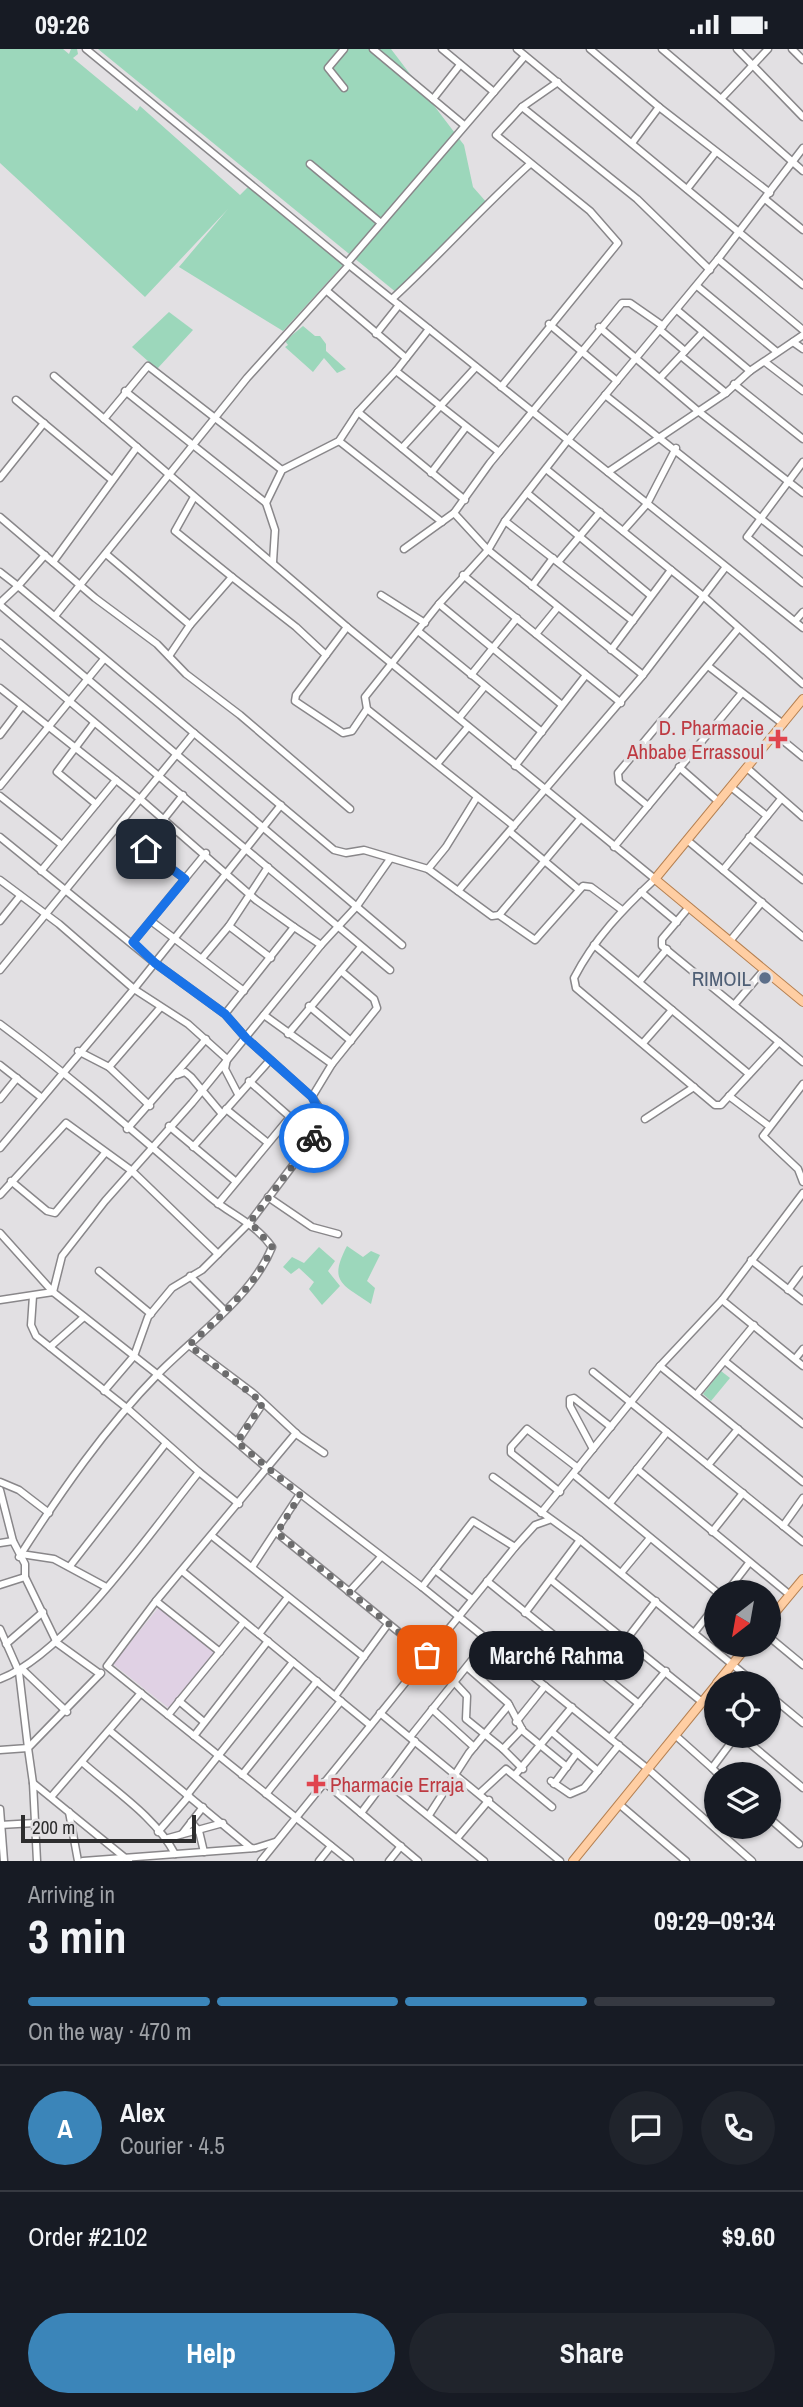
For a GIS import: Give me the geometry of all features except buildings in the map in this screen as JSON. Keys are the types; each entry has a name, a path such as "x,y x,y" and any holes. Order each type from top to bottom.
{"main road":[{"path":"803,699 655,879 803,1002"},
{"path":"781,1606 803,1579"},
{"path":"727,1671 738,1657"},
{"path":"573,1861 704,1699"}],"street":[{"path":"86,49 348,264 803,628"},
{"path":"344,49 328,68 344,88"},
{"path":"373,49 464,125"},
{"path":"442,49 494,92"},
{"path":"517,49 802,283"},
{"path":"590,49 659,107 693,130 803,230"},
{"path":"662,49 803,171"},
{"path":"737,49 803,117"},
{"path":"721,99 768,49"},
{"path":"792,49 803,60"},
{"path":"55,616 213,419 265,357 327,291 524,53"},
{"path":"433,99 460,66"},
{"path":"501,387 549,324 618,243 590,211 496,135 522,107 558,82"},
{"path":"522,107 630,193 710,270"},
{"path":"632,143 659,107"},
{"path":"578,889 477,797 367,709 365,697 463,575 488,550 505,521 568,440 710,270 803,148"},
{"path":"687,189 716,152"},
{"path":"310,163 381,223"},
{"path":"392,299 432,262 477,212 530,164"},
{"path":"718,260 803,330"},
{"path":"697,286 777,352"},
{"path":"327,291 406,358"},
{"path":"404,549 454,513 599,327 626,302 662,328 683,353 726,393"},
{"path":"376,334 399,305"},
{"path":"677,310 750,371"},
{"path":"549,324 617,381"},
{"path":"599,327 698,411 803,493"},
{"path":"266,503 282,470 339,441 358,412 396,371 429,329"},
{"path":"660,378 703,333"},
{"path":"608,472 726,393 750,371 803,335"},
{"path":"793,342 803,349"},
{"path":"765,362 803,391"},
{"path":"104,419 142,369 150,367 213,419 282,470"},
{"path":"402,448 476,367"},
{"path":"396,371 499,452"},
{"path":"54,376 391,664 655,879 622,910 594,945 578,971 574,984 715,1105 722,1105 779,1042"},
{"path":"734,384 803,439"},
{"path":"125,391 266,503 275,530 273,562"},
{"path":"605,394 803,552"},
{"path":"16,400 112,480"},
{"path":"358,412 464,500"},
{"path":"0,478 44,423"},
{"path":"431,473 466,427"},
{"path":"339,441 442,522"},
{"path":"52,562 136,447"},
{"path":"623,531 648,504 676,448"},
{"path":"803,462 748,534 748,539 803,583"},
{"path":"546,469 702,595 803,684"},
{"path":"527,493 650,595"},
{"path":"194,497 175,531 296,627 326,655"},
{"path":"532,586 580,537 600,512"},
{"path":"454,513 488,550 643,675"},
{"path":"0,517 80,585 130,621 197,683 240,715 350,809"},
{"path":"505,521 633,621"},
{"path":"106,554 190,625"},
{"path":"45,555 0,604 264,825 402,945"},
{"path":"458,891 621,702 702,595 726,568"},
{"path":"611,650 671,570"},
{"path":"0,572 334,850 346,853 364,850 429,869 487,914 499,915 535,940 578,889 591,887 622,910"},
{"path":"463,575 621,702"},
{"path":"169,656 190,625 232,577"},
{"path":"381,595 425,622"},
{"path":"439,604 562,705"},
{"path":"536,634 558,607"},
{"path":"795,621 803,612"},
{"path":"471,675 516,618"},
{"path":"347,627 296,695 295,701 344,733 352,731 367,709"},
{"path":"648,806 619,782 618,773 738,629"},
{"path":"418,631 542,732"},
{"path":"0,643 390,970"},
{"path":"0,786 104,659"},
{"path":"708,666 783,724"},
{"path":"515,766 586,675"},
{"path":"459,718 485,686"},
{"path":"0,688 141,799 251,895 321,945"},
{"path":"614,846 741,694"},
{"path":"0,735 22,706"},
{"path":"94,723 57,773 96,804"},
{"path":"437,764 468,727"},
{"path":"0,971 194,733"},
{"path":"775,734 803,757"},
{"path":"680,767 719,801"},
{"path":"747,768 803,817"},
{"path":"41,870 116,780"},
{"path":"731,787 766,816"},
{"path":"183,795 145,847 185,879"},
{"path":"0,796 62,845"},
{"path":"429,869 477,797"},
{"path":"723,870 781,799"},
{"path":"0,1149 65,1072 78,1051 134,989 281,805"},
{"path":"499,915 580,819"},
{"path":"0,837 133,942 155,963 225,1014 246,1038 312,1097 324,1121 250,1222 202,1270 177,1283 151,1314 134,1356 104,1391"},
{"path":"749,837 803,880"},
{"path":"687,841 803,937"},
{"path":"133,942 206,853"},
{"path":"53,1292 62,1255 321,945 357,906 390,859"},
{"path":"203,957 229,926 268,867"},
{"path":"0,880 46,913 134,989 188,1024 227,1059"},
{"path":"641,892 677,922"},
{"path":"0,921 20,896"},
{"path":"730,941 762,902"},
{"path":"689,907 661,943 803,1062"},
{"path":"151,921 203,957 243,991"},
{"path":"229,926 271,958"},
{"path":"225,1014 294,927"},
{"path":"594,945 749,1074"},
{"path":"288,1034 361,947"},
{"path":"639,982 667,949"},
{"path":"734,1005 764,970"},
{"path":"312,1097 332,1064 377,1004 341,971"},
{"path":"309,1006 351,1041"},
{"path":"109,1067 160,1008"},
{"path":"643,1043 672,1010"},
{"path":"264,1015 332,1064"},
{"path":"0,1024 65,1072 127,1129 218,1204 250,1222 271,1245 271,1250 258,1270 224,1310 157,1374 92,1451 20,1556"},
{"path":"127,1129 150,1106 206,1039"},
{"path":"78,1051 109,1067 150,1106"},
{"path":"227,1059 225,1069 238,1094"},
{"path":"193,1147 270,1060"},
{"path":"0,1065 43,1098"},
{"path":"175,1076 185,1072 224,1112 268,1143"},
{"path":"0,1099 17,1078"},
{"path":"249,1081 314,1137"},
{"path":"803,1084 762,1136 765,1141 801,1166 803,1182"},
{"path":"645,1119 694,1087"},
{"path":"729,1095 769,1126"},
{"path":"218,1204 290,1117"},
{"path":"0,1195 64,1124 72,1126 132,1171 218,1254"},
{"path":"169,1126 235,1181"},
{"path":"12,1181 47,1211 55,1213 105,1153"},
{"path":"541,1513 660,1366 722,1300 803,1193"},
{"path":"268,1198 312,1227 338,1234"},
{"path":"0,1233 53,1292 157,1374 300,1495 422,1587 619,1745 752,1861"},
{"path":"751,1260 803,1301"},
{"path":"788,1290 803,1270"},
{"path":"100,1271 151,1314"},
{"path":"190,1276 224,1310"},
{"path":"0,1300 53,1292"},
{"path":"33,1296 33,1331 239,1504"},
{"path":"722,1300 803,1366"},
{"path":"50,1346 84,1317"},
{"path":"696,1395 754,1325"},
{"path":"189,1345 324,1453"},
{"path":"795,1359 803,1349"},
{"path":"726,1361 803,1423"},
{"path":"660,1366 803,1482"},
{"path":"593,1372 803,1542"},
{"path":"593,1449 570,1406 570,1399 574,1398 611,1427"},
{"path":"237,1442 263,1403"},
{"path":"560,1492 511,1454 511,1447 517,1439 527,1429 578,1468"},
{"path":"708,1465 738,1429"},
{"path":"610,1503 667,1432"},
{"path":"0,1749 27,1748 67,1712 296,1433"},
{"path":"71,1566 166,1443"},
{"path":"637,1469 790,1595"},
{"path":"0,1679 21,1671 57,1643 199,1472"},
{"path":"573,1475 704,1582"},
{"path":"493,1477 580,1540 740,1671"},
{"path":"0,1482 19,1490 49,1513"},
{"path":"0,1490 4,1518 25,1564 26,1577 57,1643 100,1674"},
{"path":"712,1532 743,1493"},
{"path":"252,1567 300,1495"},
{"path":"783,1526 803,1498"},
{"path":"261,1861 515,1547 535,1525 549,1520"},
{"path":"422,1587 473,1521 515,1547"},
{"path":"277,1533 427,1655"},
{"path":"212,1536 363,1657"},
{"path":"621,1573 650,1538"},
{"path":"525,1613 580,1540"},
{"path":"0,1543 13,1541"},
{"path":"20,1556 54,1559 106,1587"},
{"path":"349,1593 381,1557"},
{"path":"736,1580 749,1563"},
{"path":"435,1570 472,1599"},
{"path":"182,1571 370,1725"},
{"path":"0,1585 26,1577"},
{"path":"551,1580 702,1702"},
{"path":"487,1581 639,1704"},
{"path":"259,1634 288,1597"},
{"path":"156,1601 220,1652"},
{"path":"625,1640 656,1601"},
{"path":"6,1644 43,1612"},
{"path":"694,1633 704,1620"},
{"path":"168,1715 243,1622"},
{"path":"266,1794 338,1699 363,1657 388,1624"},
{"path":"0,1631 21,1671 67,1712"},
{"path":"361,1813 432,1709 488,1640"},
{"path":"194,1736 268,1641"},
{"path":"537,1679 565,1644"},
{"path":"781,1647 800,1663 803,1654"},
{"path":"158,1832 293,1662"},
{"path":"107,1666 350,1861"},
{"path":"467,1667 509,1705 522,1729 566,1767"},
{"path":"21,1671 27,1748 33,1783 37,1861"},
{"path":"610,1738 666,1671"},
{"path":"242,1775 317,1681"},
{"path":"455,1683 467,1696 466,1719 523,1769"},
{"path":"516,1722 545,1686"},
{"path":"51,1797 141,1693"},
{"path":"180,1701 204,1722"},
{"path":"429,1815 455,1773 509,1705"},
{"path":"781,1705 803,1723"},
{"path":"515,1775 523,1769 572,1707"},
{"path":"432,1709 474,1747"},
{"path":"380,1713 561,1861"},
{"path":"503,1749 522,1729"},
{"path":"110,1731 251,1848"},
{"path":"552,1732 598,1771"},
{"path":"675,1735 705,1762"},
{"path":"577,1753 553,1782 570,1794 584,1788 619,1745"},
{"path":"717,1762 729,1748"},
{"path":"754,1748 803,1788"},
{"path":"82,1762 158,1832 175,1854"},
{"path":"480,1793 504,1769 515,1775 552,1807"},
{"path":"385,1781 458,1837 484,1861"},
{"path":"324,1782 418,1861"},
{"path":"33,1783 127,1859"},
{"path":"458,1837 489,1800"},
{"path":"619,1804 687,1861"},
{"path":"182,1834 203,1807"},
{"path":"0,1809 4,1861"},
{"path":"69,1812 78,1861"},
{"path":"191,1822 199,1831 205,1852"},
{"path":"1,1825 35,1823"},
{"path":"165,1839 223,1823"},
{"path":"781,1828 799,1844"},
{"path":"83,1861 251,1848 277,1841"},
{"path":"319,1861 331,1846"},
{"path":"389,1861 401,1846"}],"shaded area":[{"path":"159,1607 216,1652 170,1709 113,1664"}],"green space":[{"path":"0,49 63,49 69,54 71,49 77,49 78,54 73,58 137,111 140,106 240,195 251,184 343,265 283,331 179,267 228,209 145,297 0,163"},
{"path":"98,49 391,49 464,145 473,187 488,204 397,293"},
{"path":"169,312 193,330 157,369 132,347"},
{"path":"303,326 315,336 320,336 326,344 326,351 346,369 337,373 324,358 313,372 285,347 288,345 285,341"},
{"path":"347,1246 363,1257 371,1251 380,1255 367,1281 375,1288 371,1304 341,1281 339,1267"},
{"path":"319,1247 335,1261 328,1271 340,1286 322,1305 309,1289 314,1282 299,1268 291,1274 283,1267 292,1257 304,1263"},
{"path":"721,1371 730,1378 711,1401 703,1394"}],"way so far":[{"path":"314,1138 250,1222 272,1247 265,1261 234,1300 189,1345 263,1403 237,1442 300,1495 277,1533 427,1655"}],"place":[{"name":"D. Pharmacie Ahbabe Errassoul","path":"778,739"},
{"name":"RIMOIL","path":"765,978"},
{"name":"Marché Rahma","path":"427,1655"},
{"name":"Pharmacie Erraja","path":"316,1784"}],"route":[{"path":"146,849 185,879 133,942 155,963 225,1014 246,1038 312,1097 324,1121 323,1127 314,1138"}]}
